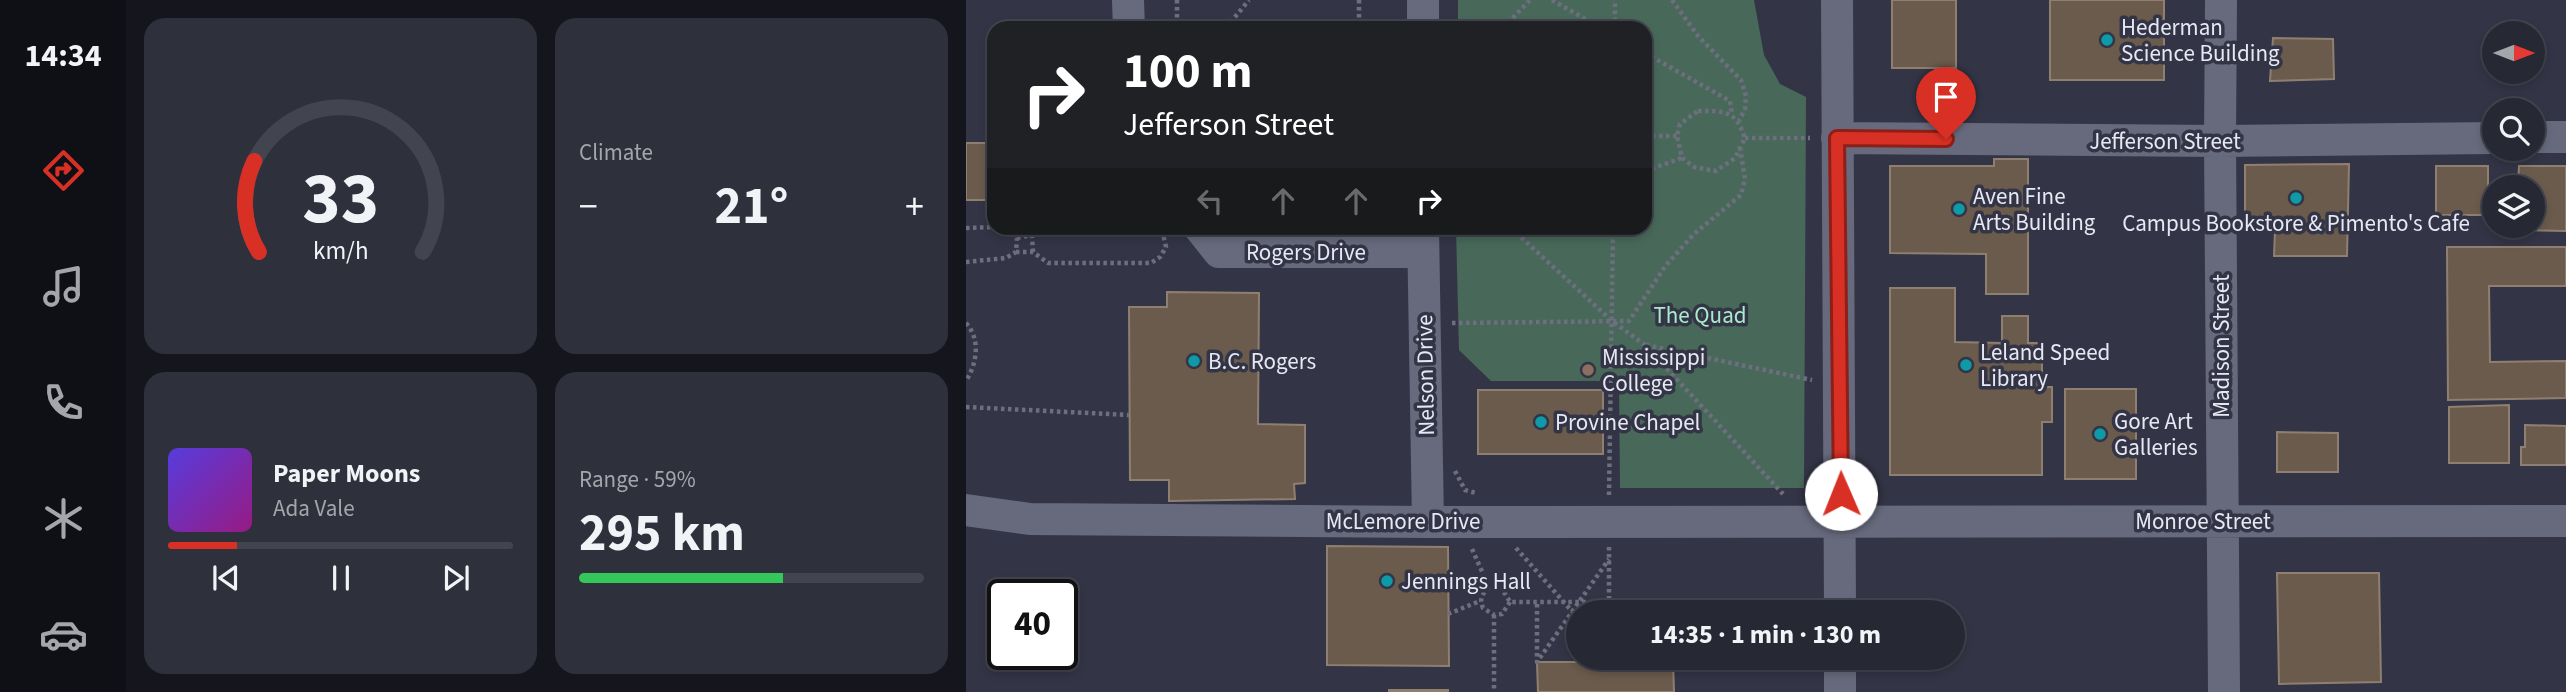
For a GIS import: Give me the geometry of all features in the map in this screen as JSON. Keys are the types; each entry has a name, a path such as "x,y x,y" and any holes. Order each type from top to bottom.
{"street":[{"path":"1128,0 1129,21"},
{"path":"1423,0 1423,21"},
{"path":"1838,0 1825,138 1841,521 1840,600"},
{"name":"Madison Street","path":"2221,0 2224,692"},
{"path":"2545,137 2566,137"},
{"name":"Jefferson Street","path":"1825,138 2220,141 2482,138"},
{"name":"Rogers Drive","path":"1206,235 1219,252 1423,240"},
{"name":"Nelson Drive","path":"1423,240 1428,522"},
{"name":"McLemore Drive","path":"966,510 1030,519 1841,521"},
{"name":"Monroe Street","path":"1841,521 2566,521"},
{"path":"1840,670 1840,692"}],"path":[{"path":"1177,0 1177,21"},
{"path":"1232,21 1249,0"},
{"path":"1359,0 1359,21"},
{"path":"1510,21 1530,0"},
{"path":"1552,0 1589,21"},
{"path":"1615,0 1615,21"},
{"path":"1672,0 1698,36 1741,80 1746,96 1745,109 1739,121"},
{"path":"1652,57 1730,101 1732,116"},
{"path":"1698,111 1718,111 1739,121 1745,138 1735,158 1716,171 1694,167 1682,158 1677,136 1680,124 1698,111"},
{"path":"1652,136 1677,136"},
{"path":"1745,138 1825,138"},
{"path":"1450,323 1629,321 1667,265 1685,244 1721,209 1741,195 1745,179 1740,148"},
{"path":"1652,169 1682,158"},
{"path":"966,228 987,227"},
{"path":"1012,235 1017,238 1032,235 1033,252"},
{"path":"966,262 1006,258 1016,252 1033,252 1048,263 1151,263 1160,257 1166,247 1163,235"},
{"path":"1519,235 1612,321 1645,345 1786,497 1773,497"},
{"path":"1613,235 1609,496 1623,496"},
{"path":"1016,252 1017,238"},
{"path":"966,323 972,329 977,358 966,381"},
{"path":"1645,345 1813,380"},
{"path":"1813,367 1813,393"},
{"path":"966,407 1129,415"},
{"path":"1471,546 1489,587"},
{"path":"1515,546 1565,603"},
{"path":"1609,546 1609,600"},
{"path":"1580,600 1609,559"},
{"path":"1448,614 1480,601 1489,587"},
{"path":"1489,587 1501,587 1510,602"},
{"path":"1480,601 1483,608 1494,615 1502,614 1510,602"},
{"path":"1510,602 1565,603"},
{"path":"1537,604 1537,662 1566,621"},
{"path":"1494,615 1494,692"}],"green space":[{"name":"The Quad","path":"1458,0 1754,0 1764,55 1780,84 1806,97 1804,488 1620,488 1619,381 1491,381 1459,350 1456,235 1652,235 1652,21 1458,21"}],"building":[{"path":"1892,0 1956,0 1956,68 1892,68"},
{"name":"Hederman Science Building","path":"2050,0 2164,0 2164,80 2050,80"},
{"path":"2273,38 2333,39 2334,79 2270,81"},
{"path":"966,143 987,143 987,200 966,200"},
{"name":"Aven Fine Arts Building","path":"1994,159 2028,159 2028,294 1986,294 1986,254 1890,253 1890,166 1994,166"},
{"name":"Campus Bookstore & Pimento's Cafe","path":"2349,164 2347,256 2274,256 2275,231 2245,231 2245,165"},
{"path":"2436,166 2488,166 2488,175 2482,175 2482,215 2436,215"},
{"path":"2519,166 2566,166 2566,231 2545,231 2545,175 2519,175"},
{"path":"2447,247 2566,247 2566,286 2489,286 2490,362 2566,361 2566,398 2448,400"},
{"name":"Leland Speed Library","path":"1890,288 1955,288 1955,342 2002,343 2002,316 2028,316 2028,343 2042,343 2042,387 2052,387 2052,422 2042,422 2042,475 1890,475"},
{"name":"B.C. Rogers","path":"1167,292 1259,293 1258,424 1305,425 1305,483 1294,484 1295,499 1169,501 1169,480 1130,480 1129,307 1167,307"},
{"name":"Gore Art Galleries","path":"2065,389 2136,389 2136,479 2065,479"},
{"name":"Provine Chapel","path":"1478,390 1603,390 1603,454 1478,454"},
{"path":"2509,405 2509,463 2449,463 2449,407"},
{"path":"2525,425 2566,426 2566,465 2521,465 2521,447 2525,447"},
{"path":"2277,432 2338,433 2338,472 2277,472"},
{"name":"Jennings Hall","path":"1327,546 1448,547 1449,666 1327,665"},
{"path":"2277,573 2379,573 2381,682 2279,684"},
{"path":"1537,662 1566,662 1566,670 1673,670 1674,692 1538,692"},
{"path":"1448,690 1448,692 1389,692"}],"place":[{"name":"Hederman Science Building","path":"2107,40"},
{"name":"Campus Bookstore & Pimento's Cafe","path":"2296,198"},
{"name":"Aven Fine Arts Building","path":"1959,209"},
{"name":"B.C. Rogers","path":"1194,361"},
{"name":"Leland Speed Library","path":"1966,365"},
{"name":"Mississippi College","path":"1588,370"},
{"name":"Provine Chapel","path":"1541,422"},
{"name":"Gore Art Galleries","path":"2100,434"},
{"name":"Jennings Hall","path":"1387,581"}],"route":[{"path":"1841,494 1837,138 1946,139"}]}
